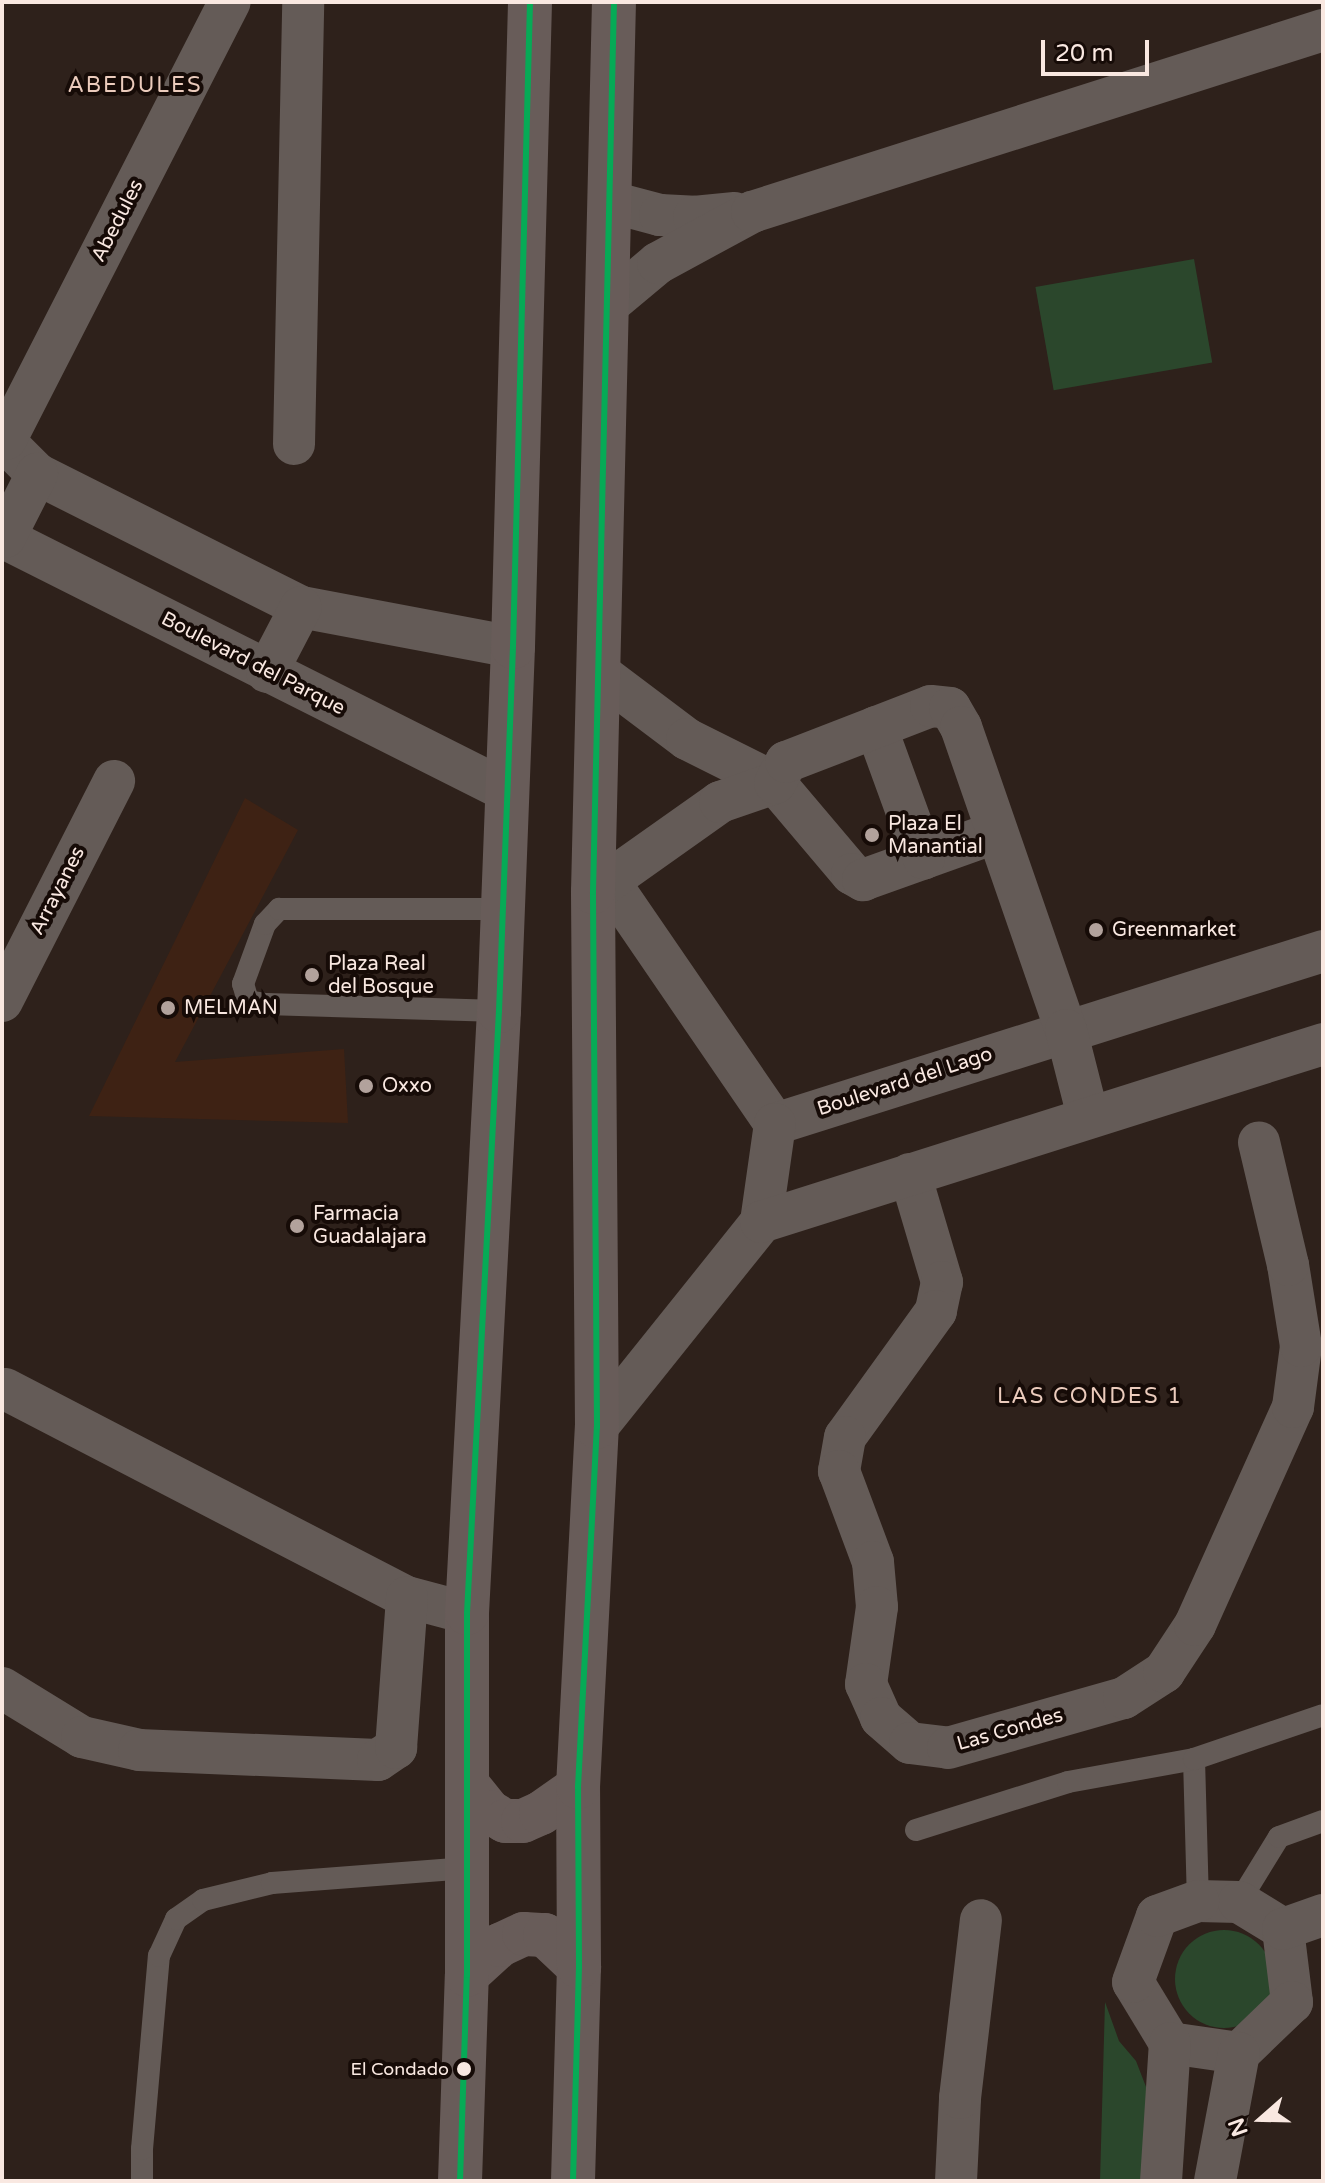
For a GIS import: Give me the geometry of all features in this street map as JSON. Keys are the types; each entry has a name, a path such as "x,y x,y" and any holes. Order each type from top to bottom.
{"main road":[{"path":"460,2181 467,1975 467,1613 499,1011 505,790 513,647 530,2"},
{"path":"573,2181 579,1967 578,1787 597,1427 593,892 614,2"},
{"path":"467,1784 490,1812 505,1821 523,1821 541,1813 578,1787"},
{"path":"467,1975 500,1945 524,1934 545,1935 579,1967"}],"street":[{"name":"Abedules","path":"4,439 230,2"},
{"path":"294,444 303,2"},
{"path":"609,304 658,263 752,212 1323,30"},
{"path":"611,202 671,215 752,212"},
{"path":"4,439 37,474 301,607 513,647"},
{"path":"4,537 37,474"},
{"name":"Boulevard del Parque","path":"4,537 505,790"},
{"path":"267,672 301,607"},
{"path":"598,672 687,739 775,783 852,874 863,880 997,832"},
{"path":"593,892 720,802 775,783 786,762 931,706 950,708 961,727 1066,1030 1088,1116"},
{"path":"876,727 924,859"},
{"name":"Arrayanes","path":"2,1001 114,781"},
{"path":"593,892 619,896 775,1124 761,1222 597,1427"},
{"name":"Boulevard del Lago","path":"775,1124 1323,951"},
{"path":"761,1222 1323,1044"},
{"name":"Las Condes","path":"910,1174 942,1282 936,1311 845,1437 839,1471 873,1562 877,1607 866,1684 881,1718 910,1743 948,1748 1124,1698 1164,1672 1195,1625 1293,1407 1301,1346 1288,1265 1259,1142"},
{"path":"5,1389 407,1597 467,1613"},
{"path":"2,1688 82,1737 139,1750 378,1760 396,1748 407,1597"},
{"path":"1161,2181 1170,2043 1133,1982 1157,1916 1198,1901 1239,1902 1283,1929"},
{"path":"1283,1929 1323,1915"},
{"path":"956,2181 960,2098 981,1920"},
{"path":"1215,2181 1239,2053 1292,2002 1283,1929"},
{"path":"1170,2043 1239,2053"}],"lane":[{"path":"499,1011 266,1004 248,1001 243,984 265,924 279,909 501,909"},
{"path":"916,1830 1068,1782 1194,1759 1323,1715"},
{"path":"1194,1759 1198,1901"},
{"path":"1239,1902 1279,1837 1323,1821"},
{"path":"142,2181 142,2149 159,1956 176,1919 203,1900 272,1883 467,1868"}],"shaded area":[{"path":"245,798 298,830 175,1062 344,1049 348,1123 89,1116"}],"green space":[{"path":"1194,259 1212,362 1054,390 1035,287"},
{"path":"1224,1930 1243,1934 1259,1944 1269,1960 1273,1979 1269,1998 1259,2014 1243,2024 1224,2028 1205,2024 1189,2014 1179,1998 1175,1979 1179,1960 1189,1944 1205,1934"},
{"path":"1105,2002 1119,2041 1136,2061 1148,2092 1144,2181 1100,2181"}],"transit line":[{"path":"460,2181 467,1975 467,1613 499,1011 513,647 530,2"},
{"path":"573,2181 579,1967 578,1787 597,1427 593,892 614,2"}],"place":[{"name":"Plaza El Manantial","path":"872,835"},
{"name":"Greenmarket","path":"1096,930"},
{"name":"Plaza Real del Bosque","path":"312,975"},
{"name":"MELMAN","path":"168,1008"},
{"name":"Oxxo","path":"366,1086"},
{"name":"Farmacia Guadalajara","path":"297,1226"},
{"name":"El Condado","path":"464,2069"}],"district":[{"name":"ABEDULES","path":"135,86"},
{"name":"LAS CONDES 1","path":"1090,1397"}]}
